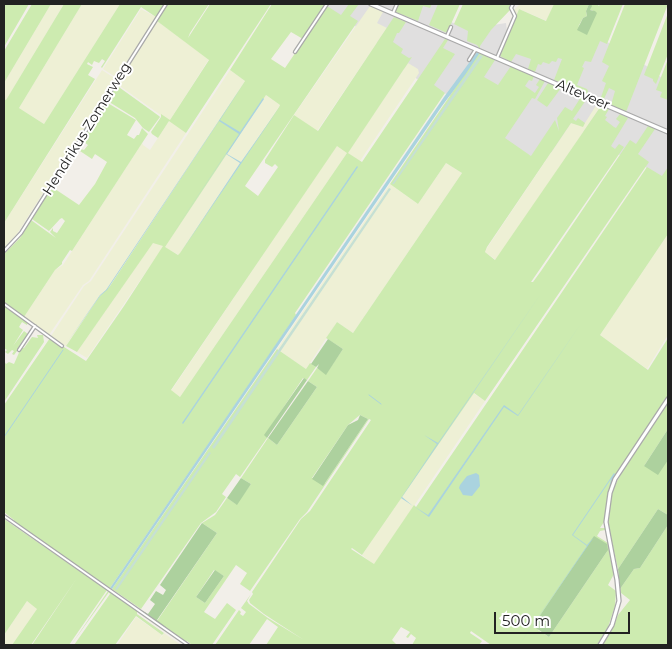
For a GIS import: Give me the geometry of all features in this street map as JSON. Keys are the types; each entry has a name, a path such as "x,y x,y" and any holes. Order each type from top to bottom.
{"street":[{"name":"Hendrikus Zomerweg","path":"4,251 20,233 166,4"},
{"path":"295,52 327,4"},
{"name":"Alteveer","path":"371,4 668,132"},
{"path":"393,13 397,4"},
{"path":"497,58 514,18 513,4"},
{"path":"447,37 451,27"},
{"path":"469,60 476,50"},
{"path":"4,304 62,346"},
{"path":"19,350 35,326"},
{"path":"600,645 612,624 618,601 617,580 606,522 610,493 618,474 668,399"},
{"path":"4,516 188,645"}],"shaded area":[{"path":"326,4 444,4 451,22 468,29 506,23 508,41 594,36 609,43 653,70 668,84 668,178 663,179 635,160 623,157 580,131 558,151 532,157 503,139 452,97 417,79 392,59 369,35 327,8"}],"green space":[{"path":"4,4 29,4 4,47"},
{"path":"32,4 51,4 4,83 4,51"},
{"path":"51,4 64,4 6,100 4,99 4,83"},
{"path":"64,4 82,4 19,108 44,124 120,4 164,4 156,17 141,7 102,68 105,61 102,59 99,63 94,61 92,65 88,62 87,64 93,67 88,75 95,79 4,223 4,99 6,100"},
{"path":"82,4 120,4 44,124 19,108"},
{"path":"168,4 209,4 188,38 210,4 271,4 186,133 169,121 158,138 151,132 161,114 170,120 209,60 157,21"},
{"path":"272,4 326,4 303,39 291,32 271,59 285,68 327,6 341,15 349,4 359,4 350,16 358,21 245,186 258,196 278,167 275,164 272,167 265,163 265,160 294,115 318,131 394,17 406,22 399,33 397,33 393,42 403,49 401,53 409,58 412,57 348,153 362,162 445,39 448,40 443,48 455,54 434,85 445,93 110,588 14,523 14,520 4,512 4,405 50,338 86,361 124,306 163,246 153,243 77,352 66,346 99,297 110,286 245,81 230,70","holes":["266,95 280,105 279,107 178,255 165,247","337,146 347,153 180,397 171,390"]},
{"path":"398,4 432,4 430,8 423,6 418,21 396,12 395,9"},
{"path":"438,4 460,4 447,33 429,25"},
{"path":"463,4 512,4 511,10 491,30 480,46 480,49 477,45 467,41 468,31 454,24"},
{"path":"520,4 554,4 547,21 519,9 515,17 514,10"},
{"path":"554,4 589,4 586,11 587,16 583,18 578,27 593,10 590,10 591,4 599,6 600,4 623,4 607,44 600,41 591,62 585,61 582,67 584,68 577,85 587,89 587,94 554,80 562,59 558,58 556,62 552,61 549,64 543,62 541,65 538,64 535,72 528,69 531,59 516,54 511,62 500,56 519,9 546,21"},
{"path":"589,4 592,6 590,10 597,13 587,35 577,30 583,18 587,16 586,11"},
{"path":"625,4 668,4 626,112 611,105 615,91 609,88 603,101 600,100 606,83 602,81 609,66 602,62"},
{"path":"370,6 383,12 377,23 387,28 317,131 294,115"},
{"path":"141,9 156,17 117,78 103,69"},
{"path":"668,13 668,54 656,84 653,79 644,75"},
{"path":"157,21 209,59 170,120 186,133 89,281 83,285 49,335 24,317 55,270 63,265 142,143 150,150 169,121 117,84"},
{"path":"479,53 495,60 484,77 498,85 511,66 534,76 532,81 529,80 525,86 535,93 539,87 536,85 540,79 545,81 535,99 532,98 505,138 531,156 555,120 559,131 557,118 565,107 572,111 581,97 586,100 573,119 576,121 578,118 585,123 583,127 571,123 487,247 485,252 495,260 601,106 609,109 605,120 616,128 620,122 616,119 620,114 628,118 611,146 615,149 619,144 624,147 531,282 533,282 630,140 636,144 648,126 655,129 638,154 649,162 485,401 474,393 362,555 351,549 374,564 414,505 416,507 647,167 662,176 668,167 668,234 600,335 648,370 668,338 668,398 614,479 608,494 604,522 600,528 605,528 605,530 600,531 597,536 608,543 614,574 608,585 616,591 615,606 608,627 597,645 491,645 471,631 470,633 482,641 479,645 412,645 416,638 411,634 408,638 406,637 410,632 401,627 392,640 397,645 266,645 278,627 267,619 249,645 215,645 239,610 243,616 246,612 241,608 251,594 247,601 249,604 268,618 304,640 264,614 250,603 249,600 253,594 252,592 301,519 310,511 371,420 369,419 307,512 300,519 250,591 240,584 247,573 236,565 204,612 215,619 227,603 236,610 212,645 192,645 187,641 186,643 157,621 217,533 202,523 215,515 227,498 236,504 251,484 241,478 268,438 277,445 317,387 308,381 317,368 326,374 343,349 326,338 337,322 353,333 462,173 446,163 418,204 390,184","holes":["361,414 368,419 325,483 312,478 348,425","608,550 549,637 538,630","214,570 224,576 205,603 196,597"]},
{"path":"480,55 483,56 394,184 392,184"},
{"path":"668,59 668,100 660,97 662,92 656,90"},
{"path":"408,63 418,69 419,73 360,161 347,153 180,397 171,391 337,145 348,152"},
{"path":"102,70 116,79 17,234 4,248 4,223"},
{"path":"230,70 245,81 110,286 99,297 66,346 64,345 51,336 84,286 91,281"},
{"path":"548,83 561,88 547,107 537,100"},
{"path":"116,85 160,117 149,132 135,118 106,100"},
{"path":"266,95 280,105 179,255 163,247 87,358 77,352 153,242 164,246"},
{"path":"106,102 136,120 127,135 134,139 139,135 142,128 148,134 72,251 70,250 62,264 55,270 24,317 4,302 4,254 20,238 31,220 56,238 50,232 53,228 53,231 57,233 65,221 62,218 49,231 32,219 52,187 79,205 95,184 107,162 95,154 92,159 80,151 81,149 84,150 88,145 81,140"},
{"path":"597,104 601,106 496,260 485,252 487,248 571,123 583,126"},
{"path":"446,163 462,173 353,333 337,322 306,369 277,349 390,184 418,204"},
{"path":"389,188 391,189 214,449 212,447"},
{"path":"668,234 668,335 647,369 600,335"},
{"path":"4,305 28,322 27,325 22,322 19,327 23,330 13,346 24,331 29,335 14,355 12,354 14,351 12,350 8,354 4,348"},
{"path":"37,335 43,335 44,342 4,402 4,361 6,364 9,362 14,364 21,348 24,348 32,337 38,338"},
{"path":"328,339 343,349 326,375 317,368 319,364 316,367 311,364"},
{"path":"277,349 306,369 310,363 316,367 307,380 303,378 265,435 267,438 240,477 236,474 222,494 226,497 216,512 201,523 141,609 112,589"},
{"path":"304,378 307,380 267,438 264,435"},
{"path":"308,381 317,387 277,445 268,438"},
{"path":"473,393 485,401 374,565 362,555"},
{"path":"668,403 668,429 644,466 668,460 668,515 658,509 618,569 608,525 608,510 612,491 621,474"},
{"path":"360,415 368,419 323,486 312,479 348,425 358,420"},
{"path":"668,429 668,460 658,475 644,466"},
{"path":"209,452 211,453 117,590 115,589"},
{"path":"241,478 251,484 237,505 227,498"},
{"path":"658,509 668,515 668,525 640,568 634,569 620,589 618,569"},
{"path":"4,519 107,590 69,645 32,645 77,578 31,645 12,645 37,609 27,601 4,635"},
{"path":"202,523 217,533 157,620 166,627 165,629 142,613 143,611 148,614 155,604 150,600 156,591 163,595 166,590 160,585"},
{"path":"668,525 668,645 602,645 612,630 618,615 630,600 621,593 620,589 634,569 640,568"},
{"path":"594,536 607,544 608,550 549,637 533,626"},
{"path":"215,570 224,576 205,603 196,597"},
{"path":"108,591 164,633 162,635 136,616 115,645 74,645 110,594 109,592 71,645"},
{"path":"27,601 38,608 12,645 4,645 4,635"},
{"path":"136,617 162,635 156,645 117,645"},
{"path":"164,633 181,645 156,645"}],"water":[{"path":"477,52 479,54 465,75 112,589 110,588 444,97"},
{"path":"244,83 220,120 240,132 264,99 227,154 241,162 279,108 181,252 240,163 226,154 167,242 239,134 219,121 107,290 100,296 67,343 100,295 106,290"},
{"path":"358,167 183,424 182,423"},
{"path":"540,295 402,497 413,506 401,498 437,444 424,435 438,443"},
{"path":"580,325 518,416 504,407 429,517 415,507 428,515 504,405 518,415"},
{"path":"476,473 479,475 480,486 472,496 463,495 459,488 460,485 467,476"},
{"path":"614,473 609,489 611,479 573,535 587,545 594,537 519,645 587,546 572,535"}],"waterway":[{"path":"4,437 63,350"},
{"path":"369,395 381,404"}]}
